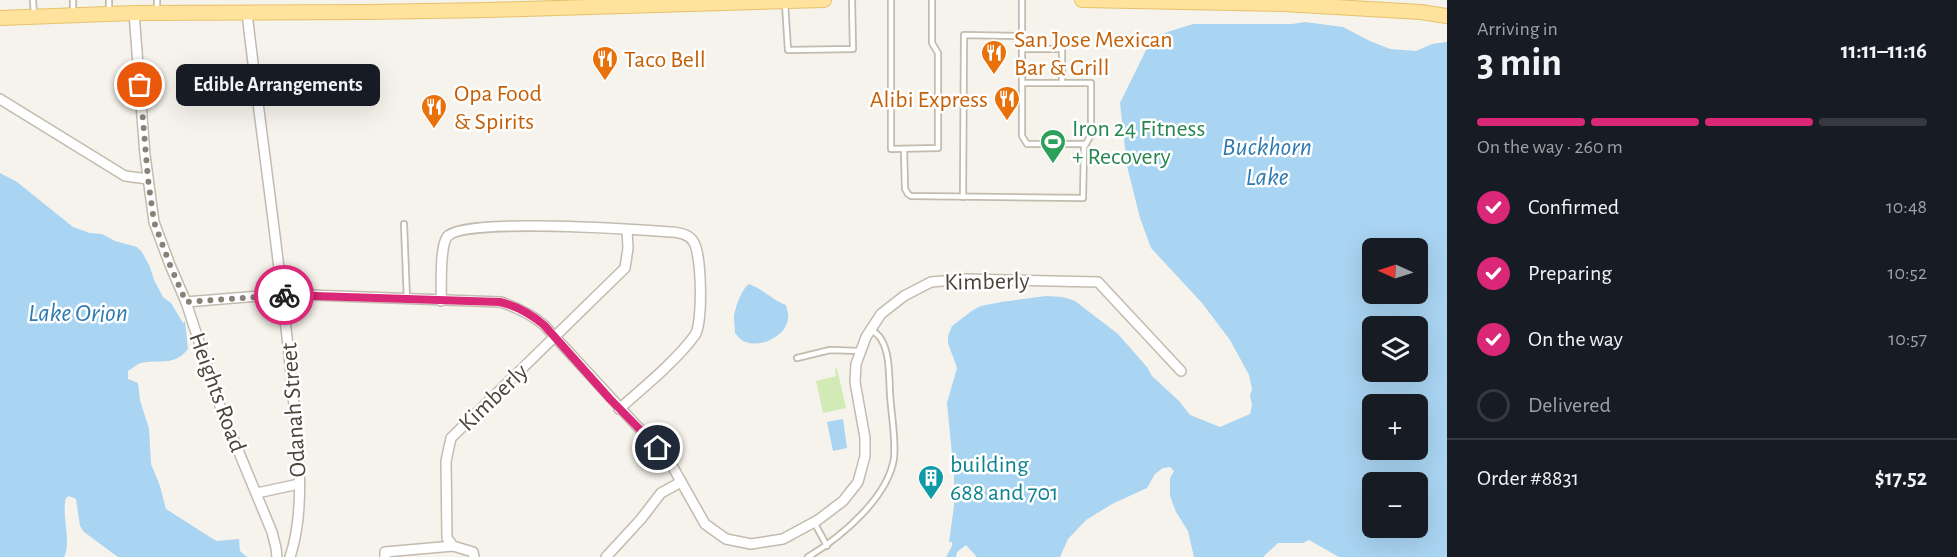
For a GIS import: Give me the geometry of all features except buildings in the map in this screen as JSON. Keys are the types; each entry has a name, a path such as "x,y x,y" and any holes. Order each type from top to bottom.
{"main road":[{"path":"0,18 134,13 157,6 244,10 824,0"},
{"path":"1082,0 1381,5 1447,16"}],"street":[{"name":"Odanah Street","path":"244,10 283,294 296,433 299,510 290,557"},
{"name":"Heights Road","path":"134,13 148,179 154,222 186,302 213,388 272,532 276,557"},
{"path":"0,99 125,176 148,179"},
{"path":"441,301 443,249 446,239 453,232 478,227 519,225 685,234 692,239 698,250 700,308 697,333 645,387 619,409"},
{"path":"555,337 625,268 628,248 627,230"},
{"name":"Kimberly","path":"186,302 283,294 501,302 520,309 534,316 555,337 619,409 664,455 705,525 726,539 751,544 783,539 814,522 843,501 858,482 866,456 862,414 855,382 856,364 871,329 881,314 904,296 931,282 972,279 1098,282 1181,371"},
{"name":"Kimberly","path":"453,546 447,538 446,529 446,461 451,438 555,337"},
{"path":"606,557 661,493 681,482"},
{"path":"256,493 298,484"},
{"path":"385,557 385,552 453,546 473,552 474,557"}],"lane":[{"path":"33,0 34,17"},
{"path":"73,0 73,16"},
{"path":"109,0 110,14"},
{"path":"785,1 788,50 853,49 852,0"},
{"path":"891,0 891,149 938,148 938,53 932,43 932,0"},
{"path":"1022,0 1022,136 1028,144 1086,144"},
{"path":"963,197 964,35 1022,36"},
{"path":"1022,49 1062,49 1062,83"},
{"path":"904,149 906,192 911,196 1083,198 1084,147 1091,135 1091,83 1022,83"},
{"path":"404,225 407,300"},
{"path":"808,557 827,546 880,492 894,459 888,365 882,339 871,329"},
{"path":"797,358 830,350 861,351"},
{"path":"814,522 827,546"}],"green space":[{"path":"837,368 846,408 823,413 816,381 836,376 835,369"}],"water":[{"name":"Buckhorn Lake","path":"1305,22 1343,27 1390,49 1416,51 1432,44 1447,42 1447,557 1339,557 1309,540 1303,543 1278,543 1263,557 1194,557 1188,531 1176,512 1170,496 1170,478 1174,471 1170,467 1163,468 1155,474 1147,488 1112,504 1086,520 1068,539 1060,557 977,557 966,545 957,552 956,557 946,557 952,546 952,542 949,542 954,506 954,475 947,403 957,368 948,343 948,336 952,326 981,306 1046,296 1063,297 1075,301 1118,334 1152,376 1179,401 1190,415 1220,427 1250,414 1252,389 1249,375 1230,340 1202,303 1151,248 1140,218 1127,166 1120,103 1148,46 1161,34 1193,24"},
{"name":"Lake Orion","path":"0,173 17,182 73,227 90,233 102,234 115,241 137,247 142,252 163,297 171,303 183,323 185,321 188,349 177,358 141,363 128,371 128,379 138,383 140,400 149,429 151,464 166,509 217,541 239,539 240,551 247,557 118,557 84,532 80,526 76,499 69,496 66,498 65,505 67,544 64,557 0,557"},
{"path":"749,284 786,305 788,319 783,331 765,342 746,342 735,333 735,310 741,294"},
{"path":"843,419 847,448 833,451 827,422"}],"way so far":[{"path":"140,85 154,222 186,302 284,295"}],"place":[{"name":"San Jose Mexican Bar & Grill","path":"994,76"},
{"name":"Taco Bell","path":"605,82"},
{"name":"Edible Arrangements","path":"140,85"},
{"name":"Alibi Express","path":"1007,122"},
{"name":"Opa Food & Spirits","path":"434,130"},
{"name":"Iron 24 Fitness + Recovery","path":"1053,165"},
{"name":"building 688 and 701","path":"931,501"}],"route":[{"path":"284,295 500,302 520,309 534,316 544,325 610,399 658,448"}]}
